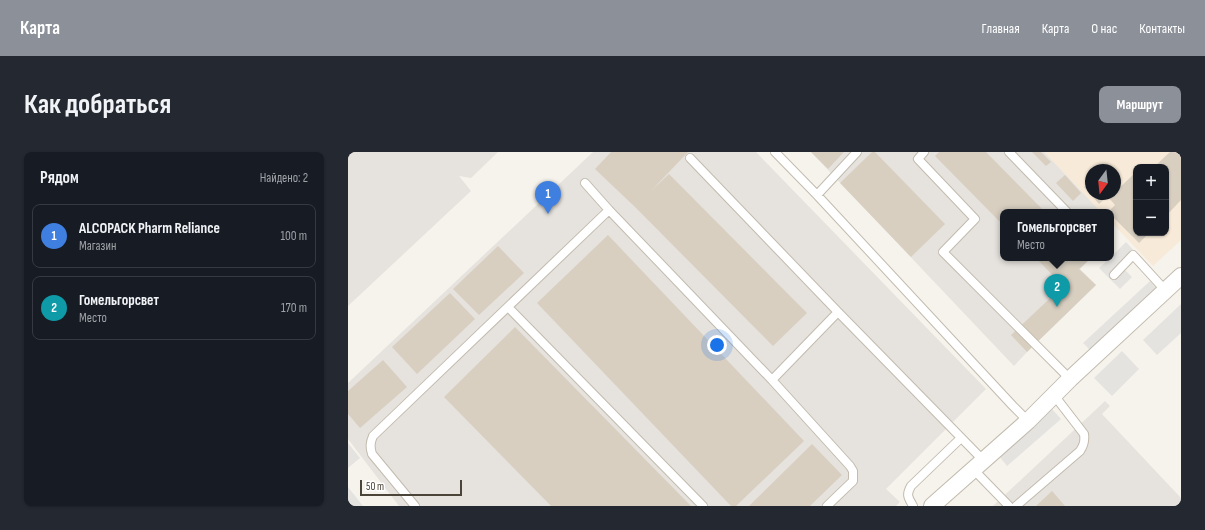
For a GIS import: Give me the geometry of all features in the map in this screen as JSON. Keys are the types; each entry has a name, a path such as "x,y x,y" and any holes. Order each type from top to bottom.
{"street":[{"path":"932,506 1028,421 1070,379 1181,276"}],"lane":[{"path":"775,152 818,195 1028,421"},
{"path":"818,195 857,152"},
{"path":"924,152 918,159 975,219 944,252 1070,379"},
{"path":"1009,152 1063,209"},
{"path":"690,158 961,438 978,465 1009,506"},
{"path":"585,183 772,380 850,466 853,471 853,481 831,505"},
{"path":"415,506 372,454 370,442 373,436 609,210"},
{"path":"1114,275 1133,255 1165,290"},
{"path":"508,307 704,506"},
{"path":"772,380 838,312"},
{"path":"1016,506 1080,451 1084,445 1084,434 1054,395"},
{"path":"913,506 908,498 908,492 911,486 961,438"}],"shaded area":[{"path":"348,152 498,152 471,178 459,176 471,191 348,306"},
{"path":"593,152 756,152 986,389 886,489 900,502 896,506 399,506 348,439 348,383"},
{"path":"811,152 1044,152 1085,195 1085,200 1090,200 1098,209 1000,209 1000,261 1088,261 1080,269 1096,285 1014,366"},
{"path":"1044,152 1181,152 1181,240 1153,266 1114,225 1114,209 1098,209 1090,200 1121,200 1121,164 1085,164 1085,195"},
{"path":"1126,242 1138,255 1124,269 1132,277 1120,289 1099,268 1107,261 1114,261 1114,254"},
{"path":"1150,281 1158,290 1092,352 1083,343"},
{"path":"1181,304 1181,333 1157,355 1143,340"},
{"path":"1122,351 1139,369 1112,396 1094,378"},
{"path":"1105,401 1110,406 1102,414 1181,498 1181,506 993,506"},
{"path":"1052,409 1061,419 1007,466 999,456"},
{"path":"348,443 360,458 348,468"},
{"path":"348,487 363,506 348,506"}],"building":[{"path":"611,152 688,152 651,191 669,174 807,313 773,346 635,207 595,169"},
{"path":"811,152 844,152 828,169"},
{"path":"872,152 875,152 945,224 911,257 840,183"},
{"path":"939,152 986,152 1042,209 1000,209 1000,222 935,156"},
{"path":"1032,152 1041,152 1051,162 1046,166"},
{"path":"1170,152 1181,152 1181,200 1169,213 1169,164 1157,164"},
{"path":"1065,175 1081,193 1073,201 1056,183"},
{"path":"1133,175 1133,236 1146,236 1139,243 1114,218 1114,209 1111,209 1115,205 1111,200 1121,200 1121,186"},
{"path":"1095,200 1104,200 1099,204"},
{"path":"608,235 804,441 736,506 731,506 537,303"},
{"path":"498,246 524,273 479,315 453,289"},
{"path":"1039,261 1088,261 1079,269 1096,285 1027,352 1011,335 1063,286"},
{"path":"450,293 475,319 417,374 392,347"},
{"path":"515,327 691,506 551,506 444,397"},
{"path":"383,360 407,387 360,428 348,414 348,391"},
{"path":"812,444 842,475 810,506 749,506"},
{"path":"1052,491 1065,506 1036,506"}],"place":[{"name":"ALCOPACK Pharm Reliance","path":"548,214"},
{"name":"Гомельгорсвет","path":"1057,307"}]}
